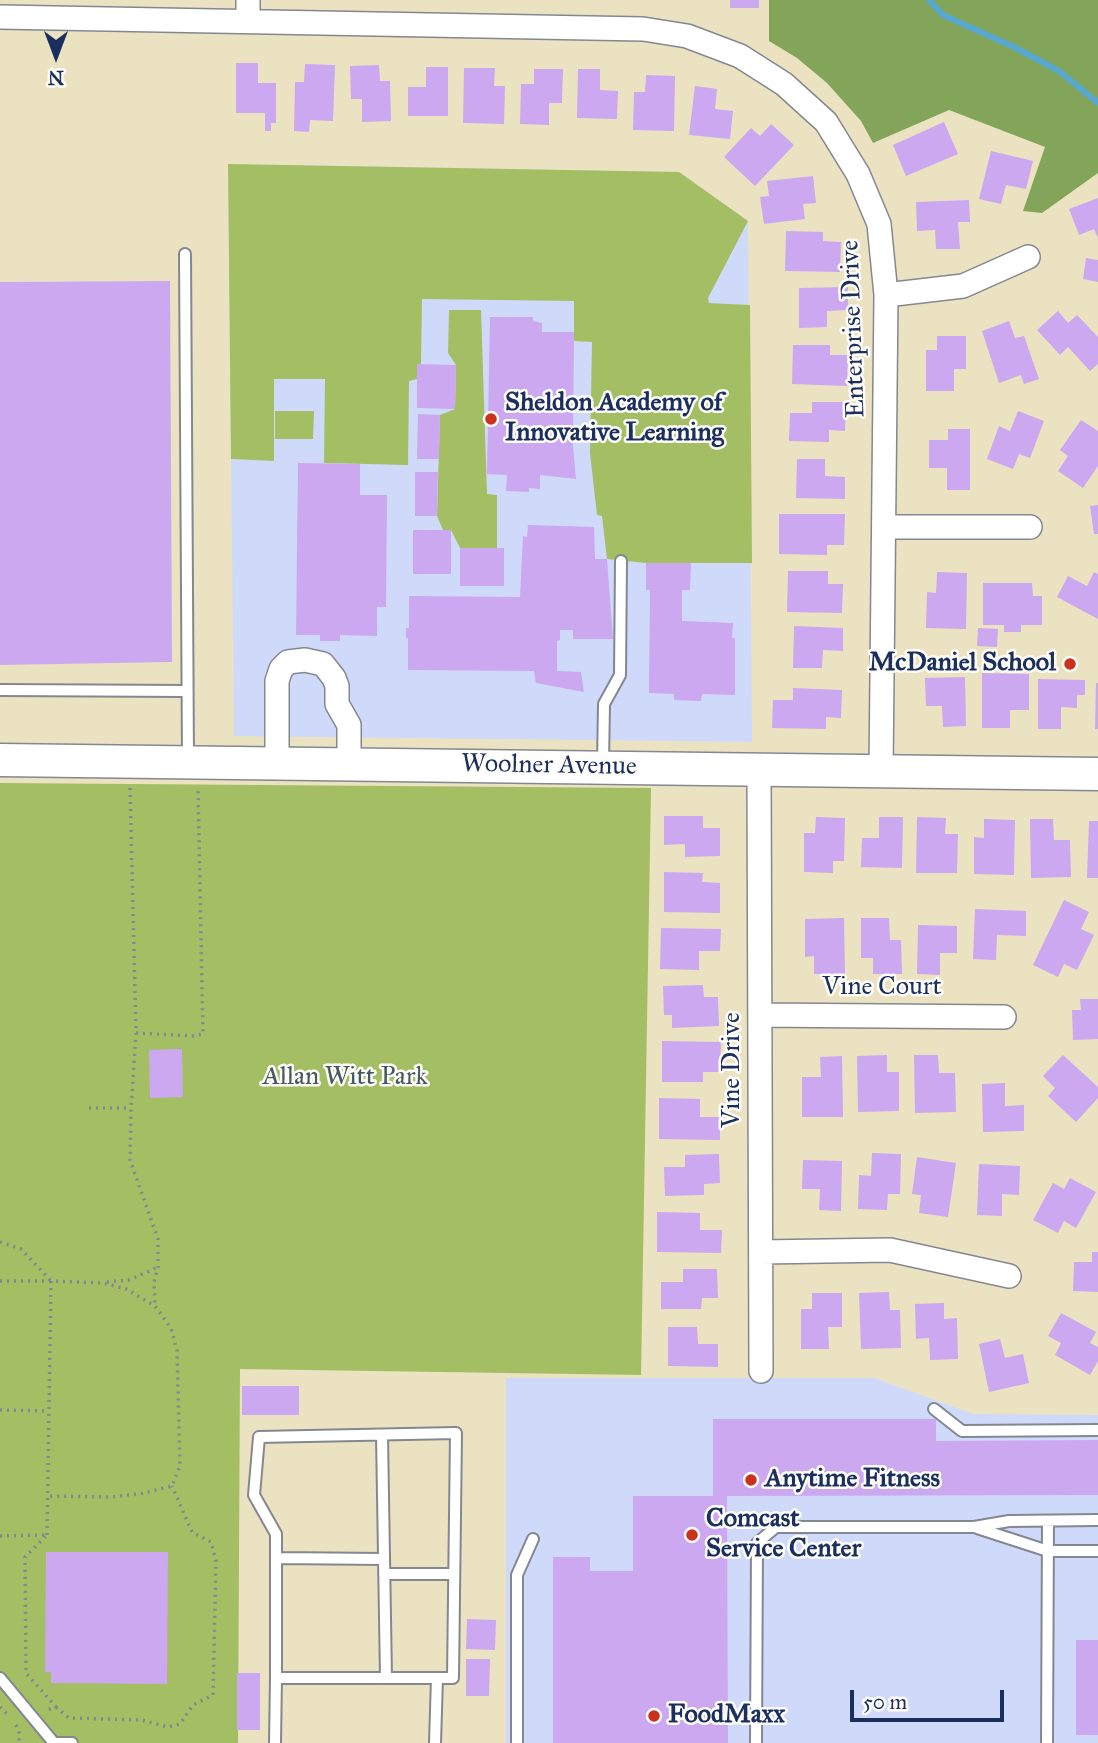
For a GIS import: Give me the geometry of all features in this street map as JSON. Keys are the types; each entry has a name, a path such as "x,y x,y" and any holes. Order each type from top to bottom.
{"street":[{"name":"Enterprise Drive","path":"15,14 248,11 643,29 687,36 740,56 784,84 826,122 858,174 879,224 886,295 881,770"},
{"path":"886,295 963,286 1028,257"},
{"path":"885,527 1030,527"},
{"path":"277,764 277,681 281,669 288,662 305,660 323,664 334,678 337,704 349,725 349,763"},
{"name":"Woolner Avenue","path":"0,760 193,773 277,764 349,763 1098,774"},
{"name":"Vine Drive","path":"759,769 761,1371"},
{"name":"Vine Court","path":"760,1015 1004,1017"},
{"path":"761,1252 890,1250 1009,1276"}],"lane":[{"path":"185,254 187,691 193,773"},
{"path":"603,767 604,704 620,676 621,561"},
{"path":"0,690 187,691"},
{"path":"934,1409 962,1431 1098,1430"},
{"path":"275,1743 276,1534 254,1494 259,1437 456,1433 453,1678 276,1678"},
{"path":"382,1435 386,1678"},
{"path":"756,1743 757,1543 776,1527 974,1527 1009,1521 1098,1520"},
{"path":"1047,1743 1048,1521"},
{"path":"974,1527 1048,1551 1098,1551"},
{"path":"517,1743 517,1575 533,1539"},
{"path":"276,1559 384,1559"},
{"path":"384,1574 454,1574"},
{"path":"0,1678 54,1743 72,1743"},
{"path":"435,1743 437,1678"}],"path":[{"path":"136,1033 192,1036 202,1034 193,773"},
{"path":"130,783 136,1033 130,1160 158,1239 155,1306"},
{"path":"89,1108 131,1108"},
{"path":"0,1242 21,1249 51,1281 47,1535 25,1557 26,1672 69,1718 142,1720 168,1727 180,1724 193,1705 213,1695 216,1560 211,1542 192,1532 172,1486 180,1466 177,1351 171,1328 155,1306 126,1289 103,1283"},
{"path":"0,1281 103,1283 129,1280 158,1267"},
{"path":"0,1410 49,1411"},
{"path":"49,1496 112,1497 172,1486"},
{"path":"0,1536 47,1535"},
{"path":"0,1707 15,1720 19,1743"},
{"path":"31,1715 56,1707"}],"shaded area":[{"name":"Sheldon Academy of Innovative Learning","path":"228,164 679,172 748,221 752,742 234,736"},
{"path":"506,1378 874,1378 973,1414 1098,1415 1098,1743 506,1743"}],"green space":[{"path":"769,0 1098,0 1098,173 1042,213 1023,211 1045,147 949,110 873,143 861,121 827,83 797,58 769,41"},
{"path":"228,164 679,172 748,221 708,298 709,303 750,305 752,563 646,563 607,559 602,516 597,515 590,453 592,342 574,341 574,301 422,299 421,364 417,365 417,379 409,381 408,465 324,463 325,379 274,379 274,461 231,459"},
{"path":"449,310 481,310 487,494 497,495 497,548 460,548 451,530 443,530 437,516 440,415 455,409 456,365 448,353"},
{"path":"275,411 314,411 313,439 275,439"},
{"name":"Allan Witt Park","path":"0,783 651,788 641,1375 240,1369 238,1743 0,1743"}],"building":[{"path":"730,0 759,0 759,8 730,8"},
{"path":"236,63 258,63 258,83 276,83 276,123 271,123 271,131 265,131 265,113 236,113"},
{"path":"305,64 335,65 333,121 310,120 309,132 294,131 295,82 304,82"},
{"path":"379,65 380,81 390,81 391,121 362,122 362,99 351,99 350,66"},
{"path":"426,67 448,67 448,116 408,116 408,87 426,87"},
{"path":"464,68 495,68 494,86 505,86 504,124 463,123"},
{"path":"534,69 563,69 562,103 549,103 549,125 520,124 521,84 534,84"},
{"path":"578,69 600,69 600,90 618,91 617,119 577,118"},
{"path":"646,75 675,76 674,131 633,130 634,92 645,92"},
{"path":"695,86 717,89 715,109 733,111 730,139 689,135"},
{"path":"944,122 958,154 906,176 893,145"},
{"path":"771,124 794,145 755,186 724,157 751,128 760,136"},
{"path":"991,151 1033,161 1026,189 1006,185 1001,204 979,199"},
{"path":"813,176 816,203 803,204 805,219 764,224 760,197 769,196 767,181"},
{"path":"1098,198 1098,238 1094,229 1079,235 1069,209"},
{"path":"969,200 970,222 958,222 960,249 936,249 935,230 917,231 916,202"},
{"path":"786,231 823,232 823,241 841,242 840,272 785,271"},
{"path":"1086,258 1098,260 1098,282 1083,279"},
{"path":"170,281 172,662 0,665 0,282"},
{"path":"848,287 848,310 827,311 827,327 799,328 799,288"},
{"path":"1058,311 1068,323 1077,315 1098,337 1098,364 1090,371 1068,347 1060,355 1037,330"},
{"path":"490,317 533,317 533,321 542,323 542,332 574,332 573,446 576,479 540,475 540,489 529,488 529,492 506,491 507,475 487,474"},
{"path":"1009,321 1015,338 1024,336 1039,379 1024,384 1021,375 999,383 982,331"},
{"path":"937,336 966,336 966,369 954,369 954,391 926,391 926,350 937,350"},
{"path":"793,345 830,345 830,355 848,355 847,386 792,384"},
{"path":"417,364 456,365 455,409 417,408"},
{"path":"812,402 846,402 845,431 829,430 829,442 789,441 790,413 812,413"},
{"path":"1018,411 1044,421 1030,458 1019,454 1013,469 987,459 999,426 1010,431"},
{"path":"418,414 440,415 439,459 417,459"},
{"path":"1081,420 1098,431 1098,466 1083,488 1058,471 1068,456 1060,450"},
{"path":"948,429 970,429 970,490 947,490 947,468 929,468 929,440 948,440"},
{"path":"797,459 825,459 825,476 845,477 845,499 796,498"},
{"path":"298,463 360,464 360,495 387,495 386,607 377,607 377,636 340,635 340,641 320,641 320,635 296,635"},
{"path":"415,472 438,472 437,516 415,516"},
{"path":"1098,505 1098,534 1094,534 1090,506"},
{"path":"779,514 845,514 844,545 827,545 827,555 779,554"},
{"path":"528,525 594,527 595,559 607,559 613,639 573,639 573,630 560,630 560,640 557,641 557,671 581,672 584,692 536,683 534,671 408,670 406,628 409,628 409,596 520,597 523,536 527,537"},
{"path":"413,530 451,530 451,574 413,574"},
{"path":"460,548 504,548 504,586 460,586"},
{"path":"646,563 691,563 690,590 682,590 682,621 733,623 735,695 702,694 701,701 674,700 674,694 649,693 650,590 646,590"},
{"path":"788,571 828,571 828,584 843,584 842,613 787,612"},
{"path":"937,572 967,573 966,629 926,628 927,592 936,593"},
{"path":"1094,572 1098,574 1098,619 1057,597 1068,576 1087,586"},
{"path":"983,583 1032,583 1033,596 1042,596 1042,625 1021,625 1021,632 1004,632 1004,625 983,625"},
{"path":"794,626 843,628 843,651 823,650 822,668 793,668"},
{"path":"978,628 998,629 997,647 977,646"},
{"path":"982,673 1029,674 1029,710 1010,710 1010,728 982,728"},
{"path":"965,677 966,726 943,727 942,706 926,706 925,678"},
{"path":"1038,679 1085,680 1085,695 1077,695 1077,708 1061,707 1061,729 1038,729"},
{"path":"1098,683 1098,729 1095,729"},
{"path":"793,688 842,690 841,718 826,717 826,729 772,728 773,700 793,700"},
{"path":"664,816 703,816 703,828 720,828 720,856 685,857 685,844 664,845"},
{"path":"816,817 845,818 844,861 833,861 833,873 804,872 804,833 815,833"},
{"path":"879,817 903,817 902,868 861,867 862,838 879,838"},
{"path":"917,817 946,818 945,834 958,834 957,873 916,873"},
{"path":"984,819 1015,820 1014,875 974,874 974,837 984,838"},
{"path":"1030,819 1053,819 1054,840 1070,840 1071,877 1031,878"},
{"path":"1089,821 1098,821 1098,878 1087,878"},
{"path":"664,872 703,873 702,882 720,883 720,913 664,912"},
{"path":"1064,900 1089,912 1081,929 1094,935 1077,970 1064,964 1058,977 1033,965"},
{"path":"975,909 1026,911 1026,936 997,935 996,960 973,959"},
{"path":"844,918 845,974 814,974 814,956 805,957 805,919"},
{"path":"861,918 889,918 890,940 901,940 902,974 873,974 873,958 861,958"},
{"path":"918,925 957,926 957,953 940,953 940,975 917,974"},
{"path":"661,928 721,929 720,951 699,951 699,970 660,969"},
{"path":"703,985 704,997 718,997 719,1026 672,1028 672,1015 664,1015 663,986"},
{"path":"1080,999 1098,999 1098,1039 1073,1040 1072,1010 1081,1010"},
{"path":"662,1041 721,1042 720,1072 703,1072 703,1082 662,1082"},
{"path":"182,1049 183,1097 150,1098 149,1050"},
{"path":"887,1055 887,1072 899,1072 899,1111 858,1112 857,1056"},
{"path":"914,1055 938,1055 939,1073 955,1073 956,1112 915,1113"},
{"path":"1063,1055 1098,1087 1098,1098 1076,1122 1048,1096 1055,1088 1043,1076"},
{"path":"842,1056 843,1117 802,1117 802,1077 821,1077 820,1057"},
{"path":"1005,1083 1005,1106 1024,1105 1024,1131 983,1132 982,1084"},
{"path":"659,1098 700,1099 700,1117 720,1117 720,1140 659,1139"},
{"path":"872,1153 901,1154 900,1194 888,1194 887,1210 858,1209 859,1175 871,1176"},
{"path":"719,1154 720,1183 704,1184 704,1195 665,1196 664,1167 685,1167 685,1155"},
{"path":"917,1157 956,1163 948,1217 919,1213 921,1195 912,1194"},
{"path":"803,1160 842,1161 841,1211 819,1210 820,1189 802,1189"},
{"path":"979,1164 1020,1166 1019,1195 1002,1194 1002,1216 977,1215"},
{"path":"1070,1178 1096,1192 1076,1228 1064,1221 1058,1233 1033,1220 1053,1183 1064,1189"},
{"path":"657,1212 700,1213 700,1230 722,1230 721,1253 657,1252"},
{"path":"1092,1252 1098,1252 1098,1292 1073,1291 1074,1262 1092,1262"},
{"path":"683,1269 717,1269 718,1298 702,1298 701,1309 661,1309 661,1282 683,1282"},
{"path":"889,1292 890,1310 900,1310 901,1348 861,1349 859,1293"},
{"path":"812,1293 842,1293 842,1327 828,1327 829,1349 801,1349 801,1309 812,1309"},
{"path":"944,1303 944,1319 957,1318 958,1359 930,1360 929,1338 916,1339 915,1304"},
{"path":"1061,1313 1096,1332 1090,1343 1098,1347 1098,1361 1090,1375 1055,1355 1061,1343 1048,1336"},
{"path":"668,1327 697,1327 698,1344 718,1344 718,1367 668,1366"},
{"path":"1000,1339 1005,1358 1023,1354 1029,1383 989,1392 979,1344"},
{"path":"242,1386 299,1386 299,1415 242,1415"},
{"path":"713,1419 936,1419 936,1441 1098,1440 1098,1495 727,1496 728,1743 553,1743 553,1557 590,1557 590,1571 633,1571 633,1496 713,1496"},
{"path":"46,1552 168,1552 167,1684 51,1683 51,1672 45,1672"},
{"path":"467,1619 496,1620 495,1650 466,1649"},
{"path":"1076,1640 1098,1640 1098,1735 1076,1735"},
{"path":"466,1659 490,1659 489,1696 466,1696"},
{"path":"237,1673 260,1673 260,1730 237,1730"}],"waterway":[{"path":"929,0 943,15 1059,71 1098,103"}],"place":[{"name":"Sheldon Academy of Innovative Learning","path":"491,419"},
{"name":"McDaniel School","path":"1070,664"},
{"name":"Anytime Fitness","path":"751,1480"},
{"name":"Comcast Service Center","path":"692,1535"},
{"name":"FoodMaxx","path":"654,1716"}]}
